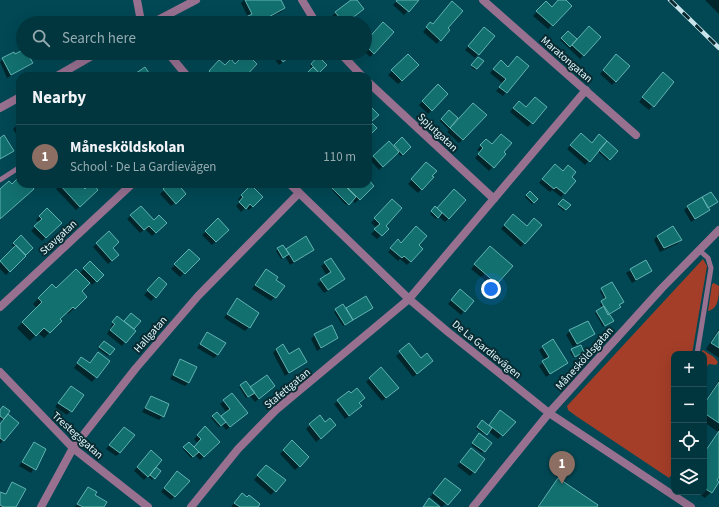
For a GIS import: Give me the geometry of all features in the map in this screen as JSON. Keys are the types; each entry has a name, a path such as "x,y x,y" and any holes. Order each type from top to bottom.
{"street":[{"path":"137,0 140,16"},
{"path":"165,16 196,0"},
{"path":"302,0 312,16"},
{"name":"Maratongatan","path":"483,0 636,135"},
{"path":"64,72 85,60"},
{"path":"174,60 184,72"},
{"path":"347,60 358,72"},
{"name":"Spjutgatan","path":"372,86 494,199"},
{"name":"Stafettgatan","path":"191,507 238,449 276,410 409,299 586,90"},
{"path":"0,108 16,99"},
{"name":"Stavgatan","path":"0,307 128,188"},
{"name":"De La Gardievägen","path":"294,188 409,299 549,413 671,491"},
{"name":"Hallgatan","path":"41,507 73,448 136,368 198,296 299,193"},
{"name":"Månesköldsgatan","path":"473,507 549,413 719,230"},
{"name":"Trestegsgatan","path":"0,372 73,448 148,507"},
{"name":"De La Gardievägen","path":"676,495 691,507"}],"lane":[{"path":"0,180 16,170"},
{"path":"697,351 711,268 708,258 699,250"}],"shaded area":[{"path":"703,259 707,266 693,351 671,351 671,475 669,478 576,416 568,410 567,406"},
{"path":"714,283 719,286 718,301 712,310 708,311 712,284"},
{"path":"707,353 718,362 716,365 709,364 707,366"}],"building":[{"path":"245,0 281,0 285,8 271,16 248,16 252,14"},
{"path":"351,0 357,0 364,9 355,16 338,16 335,12"},
{"path":"419,0 409,12 396,1"},
{"path":"558,0 566,0 572,6 553,26 536,11 546,1 552,7"},
{"path":"452,1 463,11 448,28 450,30 441,41 426,27 430,22 433,24"},
{"path":"383,22 394,32 374,54 372,52 372,34"},
{"path":"589,26 601,37 584,56 572,45"},
{"path":"484,27 495,36 479,55 468,46"},
{"path":"568,31 577,39 570,47 561,38"},
{"path":"14,52 16,60 31,60 33,63 11,75 2,58"},
{"path":"408,54 419,65 402,81 391,70"},
{"path":"616,54 630,66 616,82 603,70"},
{"path":"517,56 529,66 507,93 499,87 506,79 493,69 501,60 508,67"},
{"path":"478,57 484,61 477,69 471,65"},
{"path":"219,60 225,65 230,60 235,64 239,60 253,60 257,64 250,72 209,71"},
{"path":"314,60 322,60 327,65 318,72 311,64"},
{"path":"145,67 148,72 138,72"},
{"path":"313,67 318,72 308,72"},
{"path":"663,72 674,82 654,107 642,97"},
{"path":"438,84 448,94 432,111 422,101"},
{"path":"535,97 547,107 533,124 513,108 519,101 526,107"},
{"path":"473,103 487,115 463,140 450,128"},
{"path":"372,108 379,115 372,121"},
{"path":"449,110 458,118 450,128 441,119"},
{"path":"372,123 377,128 372,133"},
{"path":"581,133 592,143 599,134 607,141 590,162 570,145"},
{"path":"501,134 512,143 504,152 506,154 494,168 478,154 483,148 480,145 486,139 492,144"},
{"path":"4,135 14,151 0,159 0,138"},
{"path":"402,137 411,147 403,155 394,145"},
{"path":"389,141 399,152 383,167 373,156"},
{"path":"607,141 618,151 610,160 599,150"},
{"path":"426,162 437,171 432,176 434,177 422,190 411,179"},
{"path":"555,164 563,171 568,165 576,172 572,177 576,181 565,194 556,187 554,189 542,179"},
{"path":"16,180 16,188 34,189 0,219 0,189 9,181 12,184"},
{"path":"63,188 96,188 98,190 80,207"},
{"path":"181,188 186,194 176,204 163,189"},
{"path":"248,188 254,188 263,197 253,207 250,204 246,209 239,202 243,197 241,195"},
{"path":"332,188 347,188 356,197 349,205"},
{"path":"348,188 372,188 360,200"},
{"path":"454,189 466,200 449,219 437,208"},
{"path":"530,191 538,199 534,203 526,195"},
{"path":"711,192 718,202 708,208 702,197"},
{"path":"702,197 710,210 695,219 687,206"},
{"path":"392,199 402,208 386,226 389,229 382,236 374,229 380,224 374,218"},
{"path":"563,199 571,205 566,210 558,204"},
{"path":"141,206 154,220 159,215 167,223 156,233 149,226 144,230 130,215"},
{"path":"435,206 442,213 438,218 431,211"},
{"path":"47,208 62,223 46,238 34,226 42,219 39,216"},
{"path":"513,214 527,226 534,218 542,225 525,244 504,225"},
{"path":"218,218 229,230 216,242 205,231"},
{"path":"416,226 427,236 419,245 423,249 411,262 404,256 402,258 390,248 398,239 401,243"},
{"path":"673,226 682,240 664,248 657,236"},
{"path":"109,231 119,242 113,248 119,255 112,261 96,243"},
{"path":"21,235 33,248 26,255 13,243"},
{"path":"306,236 314,250 294,262 286,249"},
{"path":"16,245 26,256 10,272 0,261"},
{"path":"283,245 289,254 283,258 277,248"},
{"path":"490,246 513,266 497,284 474,264"},
{"path":"189,249 200,259 185,274 174,264"},
{"path":"331,258 345,279 328,290 320,279 331,272 324,262"},
{"path":"646,260 652,271 636,280 630,269"},
{"path":"90,261 104,275 97,282 83,268"},
{"path":"76,269 90,283 82,291 87,297 75,309 73,307 60,319 62,321 50,333 44,328 36,336 22,322 42,302 38,298 52,284 56,288"},
{"path":"266,269 278,277 276,280 285,286 276,298 255,285"},
{"path":"159,277 167,284 156,298 147,290"},
{"path":"612,282 624,302 619,305 621,307 608,315 601,301 606,298 601,288"},
{"path":"460,289 474,301 465,312 451,300"},
{"path":"366,296 373,308 353,320 346,308"},
{"path":"237,298 259,313 250,328 227,314"},
{"path":"343,304 353,320 345,325 335,309"},
{"path":"604,306 614,321 605,326 596,311"},
{"path":"131,313 141,321 134,329 124,321"},
{"path":"117,316 136,331 126,343 110,330 115,324 112,322"},
{"path":"588,321 595,334 577,344 569,330"},
{"path":"332,325 338,338 321,348 314,334"},
{"path":"719,331 719,348 711,343"},
{"path":"207,332 226,343 218,355 200,344"},
{"path":"553,339 568,363 550,374 542,361 549,357 542,346"},
{"path":"104,341 115,349 110,355 99,347"},
{"path":"409,343 421,358 427,353 433,361 417,374 399,351"},
{"path":"283,344 289,354 299,348 307,362 289,373 276,349"},
{"path":"581,345 584,352 575,357 571,349"},
{"path":"98,352 110,361 97,378 77,363 81,357 90,363"},
{"path":"180,359 197,367 189,383 173,375"},
{"path":"381,367 399,388 386,398 369,378"},
{"path":"267,375 275,386 259,399 250,387"},
{"path":"246,381 255,393 248,397 240,385"},
{"path":"719,382 719,423 707,415 707,400"},
{"path":"71,386 84,395 72,412 58,403"},
{"path":"357,388 365,398 359,403 362,406 349,416 337,400 349,391 351,393"},
{"path":"232,393 248,413 230,427 221,416 230,409 223,400"},
{"path":"151,396 169,404 164,417 145,408"},
{"path":"3,406 10,411 4,419 0,416 0,410"},
{"path":"500,410 516,422 503,436 489,425"},
{"path":"217,412 226,422 221,426 212,416"},
{"path":"8,414 19,423 4,441 0,438 0,424"},
{"path":"320,415 325,422 330,418 336,425 321,439 309,424"},
{"path":"482,420 492,428 487,435 477,427"},
{"path":"205,426 220,442 204,457 194,447 201,439 197,435"},
{"path":"124,427 135,435 120,453 109,445"},
{"path":"719,431 719,477 717,480 719,482 712,493 707,490 707,449"},
{"path":"479,433 492,443 485,452 472,443"},
{"path":"292,440 309,457 300,467 283,450"},
{"path":"34,442 46,449 36,470 22,462"},
{"path":"189,442 199,452 193,457 183,447"},
{"path":"471,448 485,459 475,473 460,462"},
{"path":"151,450 162,460 148,477 137,467"},
{"path":"266,465 286,480 276,492 257,475"},
{"path":"156,467 161,471 155,479 150,475"},
{"path":"177,471 190,481 175,497 164,488"},
{"path":"445,478 461,490 448,505 433,493"},
{"path":"558,478 598,505 597,507 538,507"},
{"path":"12,482 26,489 16,507 4,507 0,505 0,492 6,494"},
{"path":"88,487 97,492 95,495 107,502 104,507 83,507 77,504"},
{"path":"242,493 247,497 249,495 260,504 258,507 240,507 234,503"},
{"path":"429,498 440,507 423,507"}],"railway":[{"path":"670,0 719,48"}],"place":[{"name":"Månesköldskolan","path":"562,484"}]}
